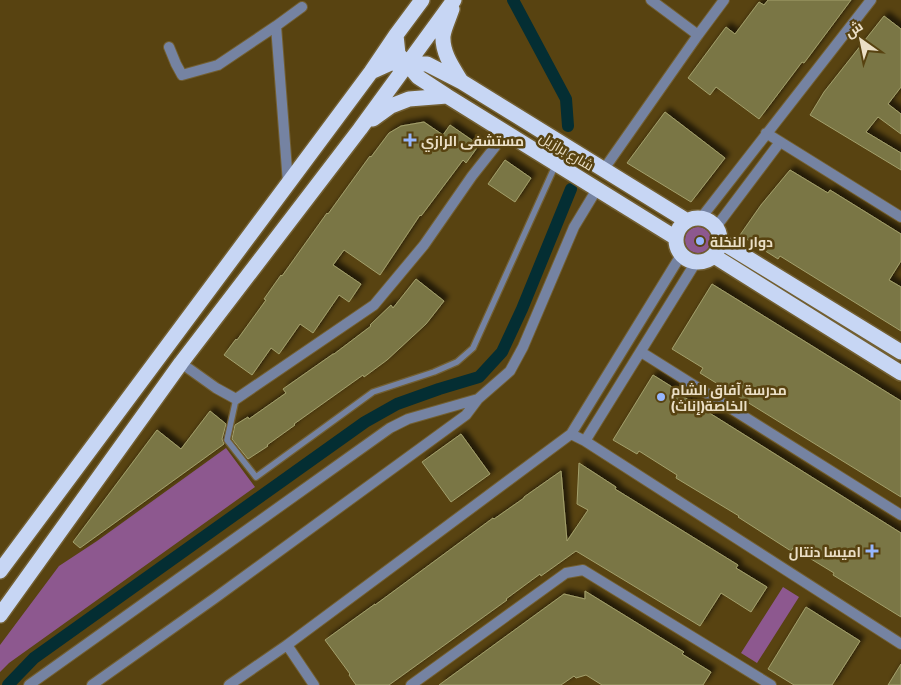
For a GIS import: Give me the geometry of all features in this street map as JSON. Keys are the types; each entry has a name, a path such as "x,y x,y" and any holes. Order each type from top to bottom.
{"highway":[{"path":"0,571 371,72 422,0"},
{"path":"0,614 181,363 360,129 455,0"},
{"name":"شارع برازيل","path":"455,0 443,36 449,61 462,82 604,169 694,220"},
{"path":"396,35 398,54 407,64"},
{"path":"371,72 391,63 427,64 462,82"},
{"name":"شارع برازيل","path":"407,64 418,77 447,96 676,238"},
{"path":"360,129 391,106 408,99 447,96"},
{"path":"718,234 718,250 714,256 704,262 687,260 681,255 676,246 676,238 681,226 694,220 710,222 718,234 901,352"},
{"path":"714,256 901,374"}],"street":[{"path":"652,0 698,35"},
{"path":"604,169 724,0"},
{"path":"694,220 766,134 871,0"},
{"path":"169,47 182,76 218,65 302,7"},
{"path":"276,26 288,183"},
{"path":"181,363 216,388 236,399 374,305 424,245 472,176 506,133"},
{"path":"766,134 901,217"},
{"path":"718,234 780,142"},
{"path":"92,685 466,415 478,399 510,371 523,347 574,227 597,188"},
{"path":"229,685 572,434 681,255"},
{"path":"585,441 696,262"},
{"path":"640,352 901,515"},
{"path":"29,685 390,428 408,419 478,399"},
{"path":"572,434 901,644"},
{"path":"411,685 566,573 583,570 771,685"},
{"path":"286,645 314,685"}],"lane":[{"path":"236,399 227,440 256,477 373,392 434,372 457,362 473,348 556,164"}],"shaded area":[{"path":"698,227 707,231 711,240 707,249 698,253 689,249 685,240 689,231"},
{"path":"226,448 255,487 9,663 0,672 0,645 59,566 97,541"},
{"path":"783,587 799,597 757,663 741,653"}],"building":[{"path":"768,0 851,0 759,119 716,87 710,95 688,78 726,27 735,34 759,2 764,5"},
{"path":"884,16 901,29 901,87 888,104 901,114 901,134 878,117 866,132 901,153 901,170 810,115 824,92"},
{"path":"665,112 725,158 691,202 627,163"},
{"path":"424,122 443,135 450,125 479,145 466,163 463,160 420,215 380,275 344,250 333,265 361,284 349,302 339,295 313,333 300,324 279,354 271,348 252,375 224,355 237,340 266,300 264,299 281,275 327,213 389,133 401,126"},
{"path":"505,160 531,178 515,202 488,184"},
{"path":"790,170 828,193 830,190 901,234 901,261 889,280 901,287 901,331 780,256 778,259 740,235 761,205"},
{"path":"416,279 444,301 426,324 387,360 294,424 268,446 248,459 232,439 235,425 248,417 249,419 286,393 283,389 371,326 391,305 393,308"},
{"path":"712,284 901,401 901,497 700,373 703,368 672,349"},
{"path":"653,375 677,390 676,392 901,533 901,617 793,548 791,551 739,516 676,478 677,475 639,451 637,454 613,440"},
{"path":"210,411 226,424 222,439 224,444 80,548 73,542 157,430 181,449"},
{"path":"461,434 490,474 451,502 422,462"},
{"path":"579,463 616,487 615,489 738,565 736,568 767,587 751,612 721,593 700,626 576,551 541,576 540,574 389,685 356,685 325,640 561,471 567,541 588,510 577,504"},
{"path":"585,591 684,652 682,654 711,672 703,685 602,685 586,675 576,678 574,676 561,685 439,685 564,594 585,599"},
{"path":"806,607 860,641 832,685 794,685 768,669"},
{"path":"901,664 901,685 888,685"}],"waterway":[{"path":"513,0 566,99 568,126"},
{"path":"8,685 34,658 365,422 397,404 479,377 502,352 522,309 571,189"}],"place":[{"name":"مستشفى الرازي","path":"410,140"},
{"name":"دوار النخلة","path":"700,241"},
{"name":"مدرسة آفاق الشام الخاصة(إناث)","path":"661,397"},
{"name":"اميسا دنتال","path":"872,551"}]}
